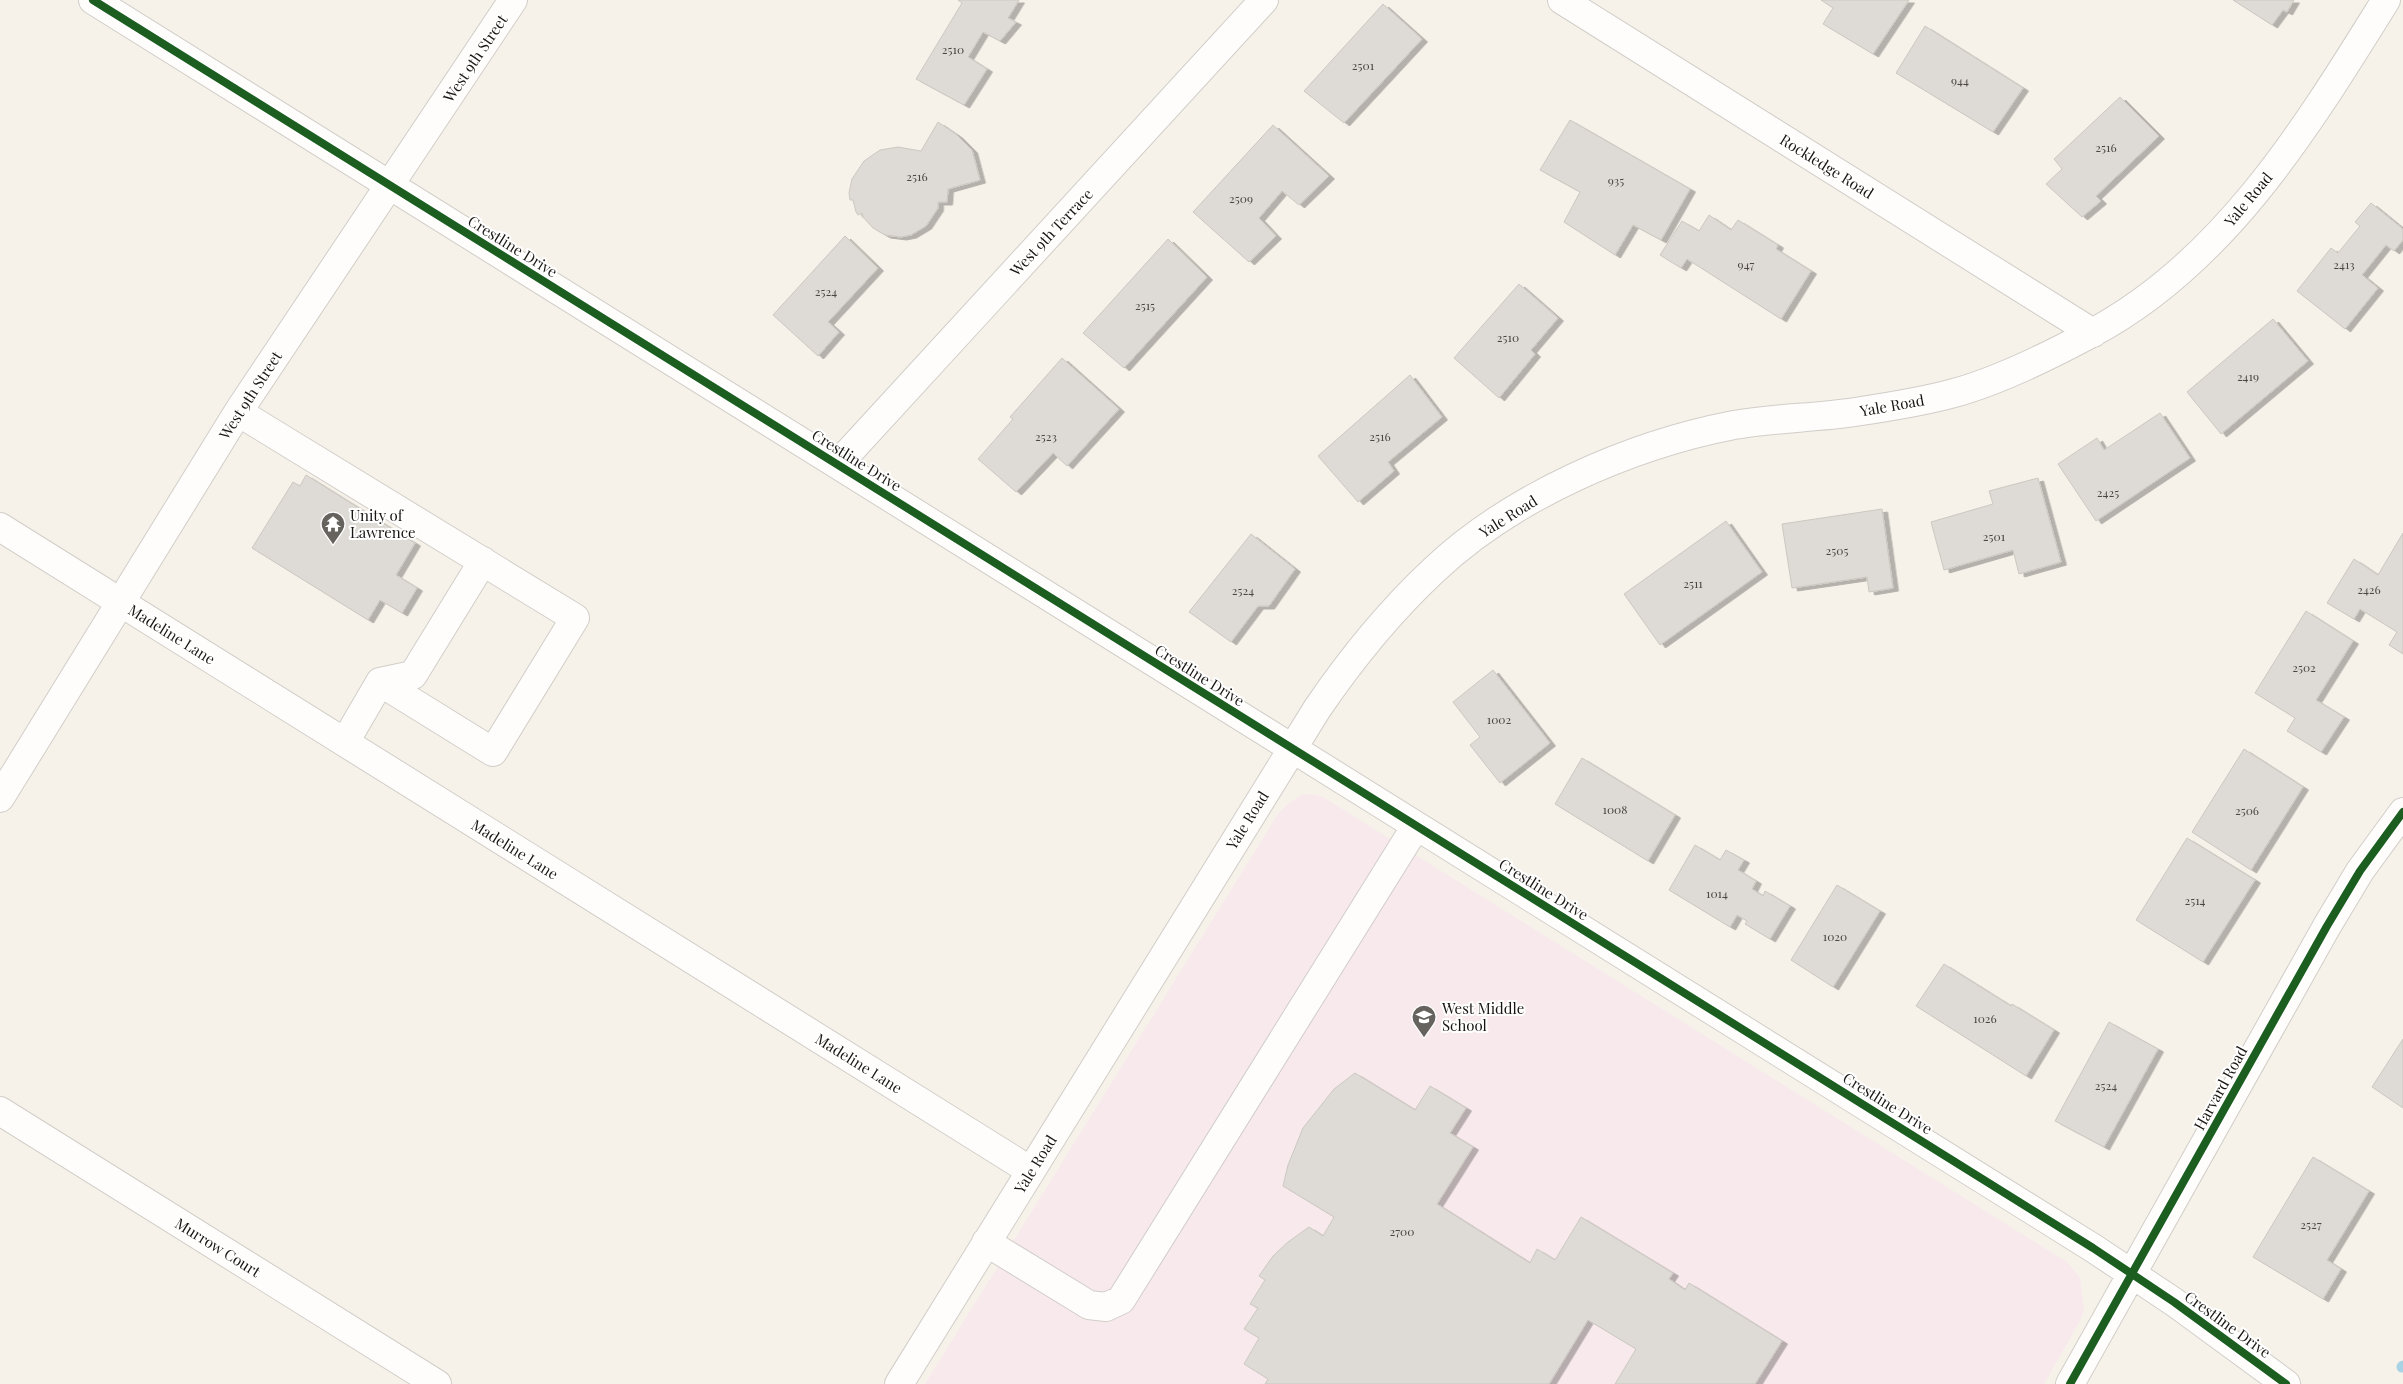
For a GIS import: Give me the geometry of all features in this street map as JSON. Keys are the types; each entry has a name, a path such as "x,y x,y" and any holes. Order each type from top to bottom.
{"street":[{"name":"Crestline Drive","path":"93,0 2132,1274 2174,1302 2286,1384"},
{"name":"West 9th Street","path":"0,798 238,412 513,0"},
{"name":"West 9th Terrace","path":"838,464 1264,0"},
{"name":"Rockledge Road","path":"1562,0 2093,333"},
{"name":"Yale Road","path":"899,1384 1292,749 1351,659 1422,581 1484,529 1545,493 1602,465 1665,442 1708,432 1789,417 1850,413 1956,393 2026,365 2093,333 2138,303 2185,267 2229,223 2302,133 2386,0"},
{"path":"238,412 575,618 493,752 380,682"},
{"name":"Madeline Lane","path":"0,526 1031,1171"},
{"path":"345,742 380,682 413,675 483,561"},
{"name":"Harvard Road","path":"2070,1384 2327,926 2360,871 2403,812"},
{"path":"986,1242 1089,1305 1106,1306 1121,1300 1416,826"},
{"name":"Murrow Court","path":"0,1111 437,1384"}],"shaded area":[{"name":"West Middle School","path":"1312,794 1323,797 2067,1262 2080,1278 2084,1309 2081,1319 2044,1384 925,1384 1278,814 1301,795"}],"building":[{"path":"958,0 1019,0 1008,18 1016,22 1000,41 983,32 968,57 987,69 964,105 916,79 962,3"},
{"path":"1821,0 1909,0 1873,54 1823,24 1833,8"},
{"path":"2233,0 2294,0 2287,12 2283,10 2272,25"},
{"path":"1383,4 1422,39 1344,123 1304,91"},
{"path":"1925,26 2023,88 1993,132 1896,73"},
{"path":"2120,97 2159,136 2096,196 2101,201 2082,217 2046,184 2062,169 2054,159"},
{"path":"1570,120 1690,189 1661,240 1633,225 1615,255 1564,222 1580,192 1540,170"},
{"path":"938,122 957,135 972,150 980,180 948,189 947,202 938,202 938,208 926,226 911,235 901,237 885,235 873,228 863,217 862,213 858,215 856,212 849,193 852,179 864,161 880,150 898,147 921,151"},
{"path":"1273,125 1329,176 1299,205 1282,191 1259,218 1276,236 1249,262 1193,212"},
{"path":"2371,203 2403,229 2403,240 2394,251 2386,245 2362,275 2378,288 2345,329 2297,291 2331,248 2338,253 2360,226 2355,222"},
{"path":"1709,215 1731,230 1738,220 1778,245 1776,249 1811,271 1781,319 1687,259 1681,268 1660,255 1682,221 1699,231"},
{"path":"845,236 878,268 828,322 839,332 818,356 773,315"},
{"path":"1168,239 1207,277 1124,368 1083,333"},
{"path":"1519,284 1558,318 1531,350 1535,354 1499,398 1454,358"},
{"path":"2273,319 2308,361 2221,434 2187,392"},
{"path":"1062,358 1119,409 1067,466 1053,453 1016,492 978,459 1013,419 1010,417"},
{"path":"1410,375 1442,417 1388,462 1394,471 1358,502 1318,456"},
{"path":"2160,413 2190,458 2096,521 2058,464 2097,438 2104,450"},
{"name":"Unity of Lawrence","path":"306,475 415,543 396,575 417,588 402,613 380,600 368,620 252,548 293,482 300,486"},
{"path":"2038,478 2061,562 2019,574 2013,550 1944,570 1931,522 1993,504 1989,491"},
{"path":"1882,509 1893,588 1869,592 1867,577 1792,588 1782,524"},
{"path":"1726,521 1762,572 1660,645 1624,594"},
{"path":"2403,533 2403,654 2389,645 2397,632 2360,609 2354,619 2327,603 2354,559 2378,575"},
{"path":"1251,534 1295,569 1269,606 1258,606 1231,642 1189,612"},
{"path":"2306,611 2353,641 2316,700 2344,717 2321,752 2287,731 2295,718 2255,693"},
{"path":"1493,670 1550,743 1500,783 1470,745 1480,737 1453,702"},
{"path":"2244,749 2303,787 2251,870 2192,832"},
{"path":"1582,758 1675,815 1648,861 1555,804"},
{"path":"2187,838 2255,880 2203,962 2136,920"},
{"path":"1695,845 1720,860 1726,850 1744,860 1738,870 1756,881 1752,889 1763,896 1765,891 1790,906 1770,939 1745,924 1747,921 1737,915 1730,927 1669,890"},
{"path":"1837,885 1880,911 1833,987 1791,960"},
{"path":"1944,964 2011,1006 2012,1004 2054,1030 2026,1076 1916,1006"},
{"path":"2109,1022 2158,1049 2104,1147 2055,1121"},
{"path":"2403,1039 2403,1108 2372,1087"},
{"path":"1355,1073 1415,1110 1430,1086 1466,1108 1450,1133 1473,1147 1437,1204 1530,1263 1537,1249 1555,1260 1581,1217 1673,1273 1669,1279 1685,1290 1689,1283 1782,1341 1755,1384 1615,1384 1636,1349 1588,1320 1549,1384 1265,1384 1268,1379 1244,1364 1259,1338 1244,1329 1258,1308 1250,1304 1265,1280 1259,1276 1273,1256 1288,1242 1309,1227 1323,1236 1334,1217 1283,1186 1288,1165 1303,1128 1334,1089"},
{"path":"2313,1157 2369,1191 2327,1260 2341,1269 2323,1299 2253,1257"}],"cycle path":[{"path":"93,0 2093,1248 2174,1302 2286,1384"},
{"path":"2070,1384 2327,926 2360,871 2403,812"}],"place":[{"name":"Unity of Lawrence","path":"333,545"},
{"name":"West Middle School","path":"1424,1038"}]}
